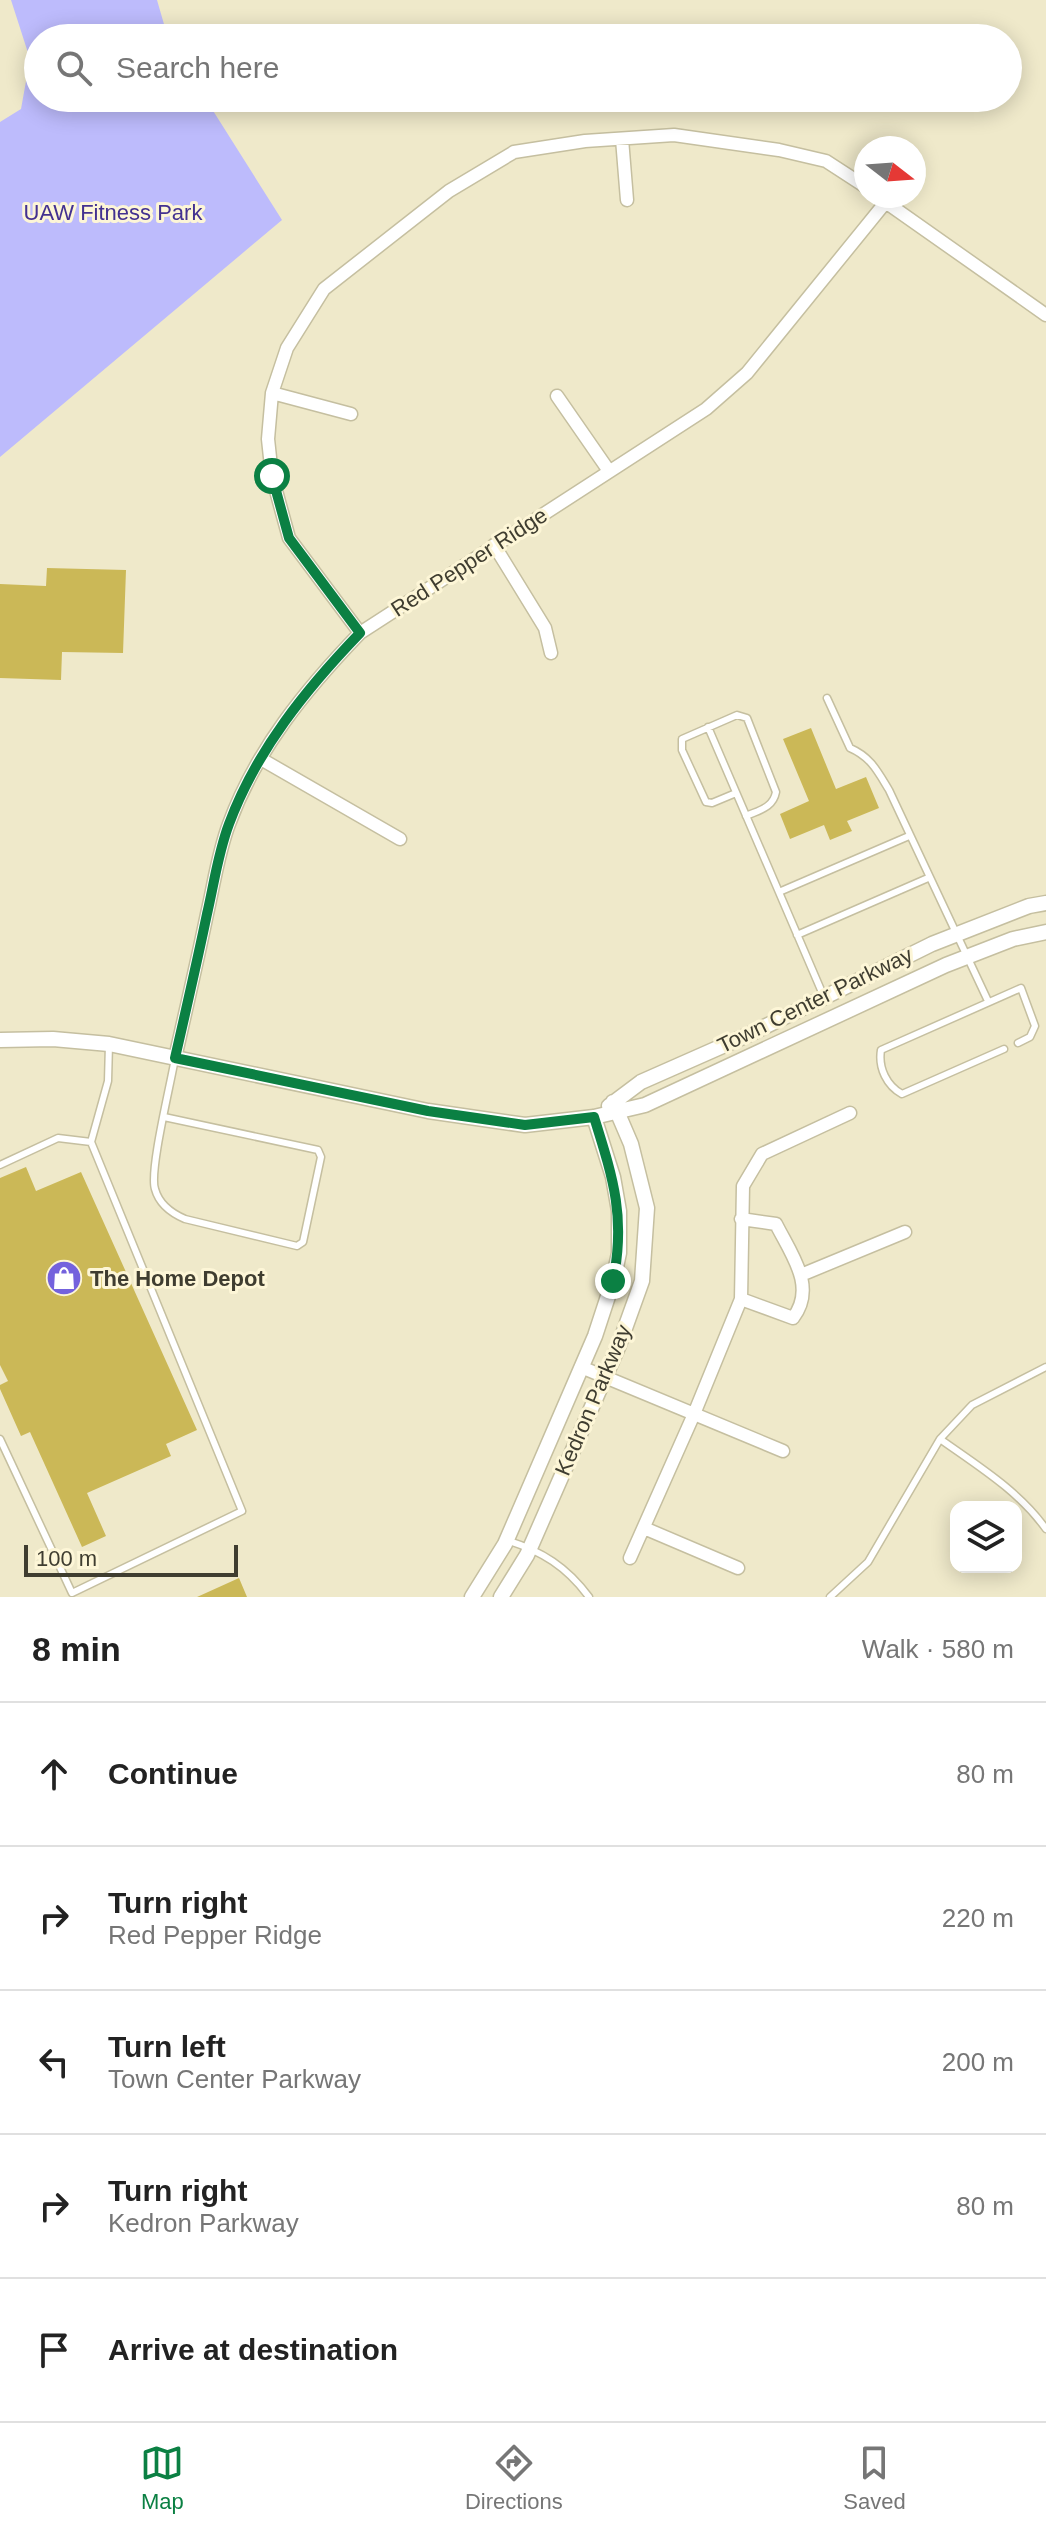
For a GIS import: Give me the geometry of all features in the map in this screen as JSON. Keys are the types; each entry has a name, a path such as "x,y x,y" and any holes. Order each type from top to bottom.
{"street":[{"path":"360,633 289,538 272,476 268,439 272,393 287,348 324,289 449,191 514,152 585,141 674,135 779,150 826,161 854,179"},
{"path":"622,139 627,200"},
{"name":"Red Pepper Ridge","path":"175,1058 218,859 229,822 261,759 315,679 360,633 706,409 747,373 874,208"},
{"path":"894,208 1046,315"},
{"path":"272,393 351,414"},
{"path":"557,396 609,471"},
{"path":"494,545 545,628 551,653"},
{"path":"261,759 400,839"},
{"name":"Town Center Parkway","path":"615,1107 641,1082 752,1033 957,933 1029,906 1046,903"},
{"name":"Town Center Parkway","path":"594,1117 615,1107 659,1099 967,957 1013,939 1046,932"},
{"path":"0,1040 53,1039 109,1044 456,1115 525,1125 594,1117"},
{"name":"Kedron Parkway","path":"501,1597 531,1547 642,1281 647,1208 635,1157 615,1107"},
{"path":"630,1558 741,1299 743,1186 762,1154 850,1113"},
{"name":"Kedron Parkway","path":"472,1597 506,1540 600,1322 613,1281 619,1253 619,1211 613,1177 594,1117"},
{"path":"741,1219 776,1224 801,1275 805,1291 800,1309 793,1318 741,1299"},
{"path":"801,1275 905,1232"},
{"path":"581,1367 783,1451"},
{"path":"644,1528 738,1568"}],"lane":[{"path":"827,698 850,748 872,762 889,790 988,1001"},
{"path":"736,793 712,803 706,802 682,750 682,739 737,715 747,718 776,792 775,801 746,816"},
{"path":"708,727 824,997"},
{"path":"779,892 909,836"},
{"path":"797,935 928,878"},
{"path":"1004,1049 902,1094 892,1088 879,1062 881,1050 1021,988 1035,1026 1030,1037 1018,1043"},
{"path":"63,1597 242,1511 91,1142 108,1081 109,1044"},
{"path":"164,1117 318,1150 321,1157 303,1242 297,1246 185,1219 172,1214 155,1192 153,1179 164,1117 175,1058"},
{"path":"0,1165 58,1138 91,1142"},
{"path":"830,1597 868,1562 940,1439 972,1405 1046,1367"},
{"path":"0,1439 72,1593"},
{"path":"940,1439 1000,1481 1035,1513 1046,1529"},
{"path":"506,1540 531,1547 573,1575 589,1597"}],"green space":[{"name":"UAW Fitness Park","path":"11,0 157,0 164,24 24,24 24,40"},
{"name":"UAW Fitness Park","path":"24,92 24,112 214,112 282,220 0,457 0,122 21,109"}],"building":[{"path":"47,568 126,570 123,653 62,652 61,680 0,678 0,584 46,586"},
{"path":"811,728 836,789 866,777 879,808 847,821 852,831 830,840 824,825 790,839 780,814 809,801 783,739"},
{"name":"The Home Depot","path":"26,1167 36,1191 81,1172 197,1430 166,1444 171,1456 87,1493 106,1536 82,1547 30,1432 21,1436 0,1389 0,1385 8,1381 0,1365 0,1178"},
{"path":"239,1578 247,1597 197,1597"}],"place":[{"name":"The Home Depot","path":"64,1278"}],"route":[{"path":"272,476 289,538 360,633 315,679 290,712 261,759 229,822 218,859 175,1058 428,1111 525,1125 594,1117 613,1177 619,1211 619,1253 613,1281"}]}
